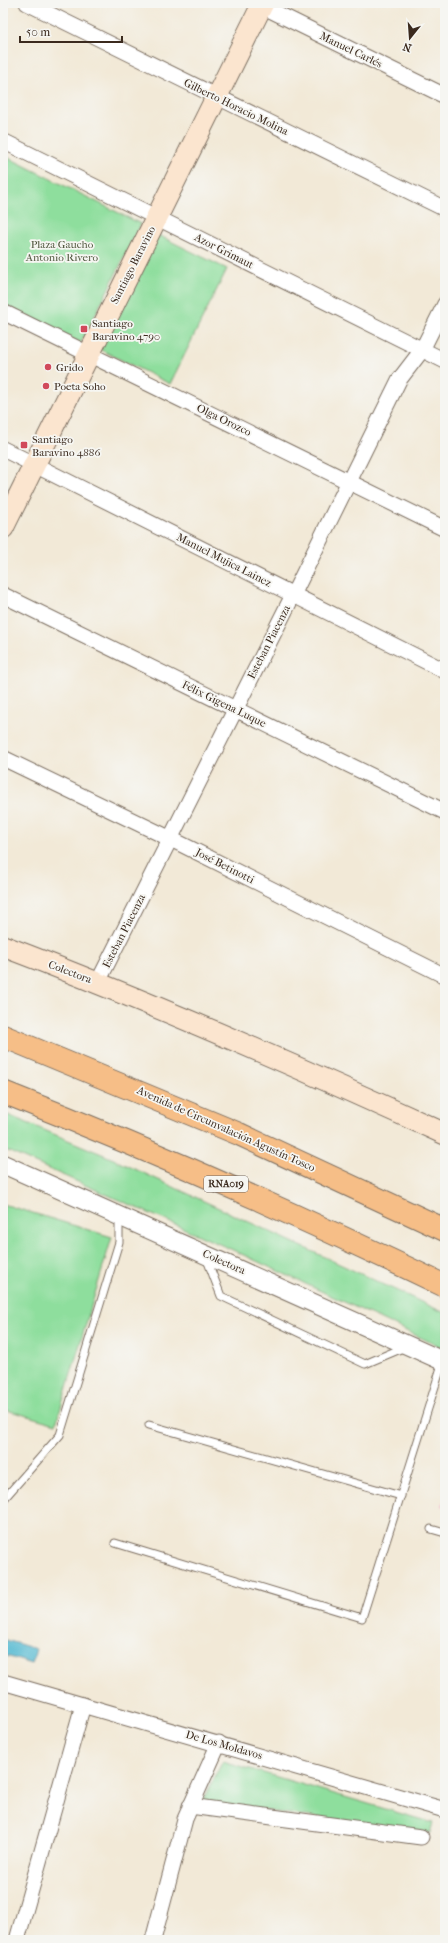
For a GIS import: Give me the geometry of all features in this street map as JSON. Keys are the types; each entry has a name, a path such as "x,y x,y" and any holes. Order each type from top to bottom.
{"highway":[{"name":"Avenida de Circunvalación Agustín Tosco","path":"3,1036 239,1134 445,1230"},
{"name":"RNA019","path":"3,1092 111,1135 254,1197 445,1286"}],"main road":[{"name":"Santiago Baravino","path":"3,528 88,354 158,217 260,4"},
{"name":"Colectora","path":"3,946 98,982 259,1050 445,1134"}],"street":[{"name":"Gilberto Horacio Molina","path":"27,3 216,98 445,210"},
{"name":"Manuel Carlés","path":"260,4 445,96"},
{"name":"Azor Grimaut","path":"3,141 445,361"},
{"name":"Esteban Piacenza","path":"98,982 293,596 399,380 422,350 445,304"},
{"name":"Olga Orozco","path":"3,312 445,529"},
{"name":"Manuel Mujica Lainez","path":"3,449 293,596 445,671"},
{"name":"Félix Gigena Luque","path":"3,596 445,812"},
{"name":"José Betinotti","path":"3,758 171,839 445,976"},
{"name":"Colectora","path":"3,1164 444,1361"},
{"name":"De Los Moldavos","path":"3,1682 219,1743 445,1810"},
{"path":"18,1940 83,1705"},
{"path":"153,1940 190,1806 219,1743"},
{"path":"190,1806 421,1837"}],"lane":[{"path":"3,1500 60,1435 119,1242 119,1215"},
{"path":"204,1253 222,1296 365,1364 410,1345"},
{"path":"115,1543 362,1618 444,1361"},
{"path":"149,1425 401,1496"},
{"path":"431,1529 445,1533"}],"green space":[{"name":"Plaza Gaucho Antonio Rivero","path":"3,155 141,224 81,343 3,304"},
{"path":"156,234 227,269 170,384 99,349"},
{"path":"3,1113 109,1157 445,1313 445,1349 235,1251 3,1149"},
{"path":"3,1204 112,1237 56,1424 3,1409"},
{"path":"223,1761 433,1823 430,1833 202,1802"}],"water":[{"path":"3,1639 36,1649 32,1664 3,1655"}],"building":[{"path":"445,1496 445,1507 442,1506"}],"place":[{"name":"Santiago Baravino 4790","path":"84,329"},
{"name":"Grido","path":"48,367"},
{"name":"Poeta Soho","path":"46,386"},
{"name":"Santiago Baravino 4886","path":"24,445"}]}
